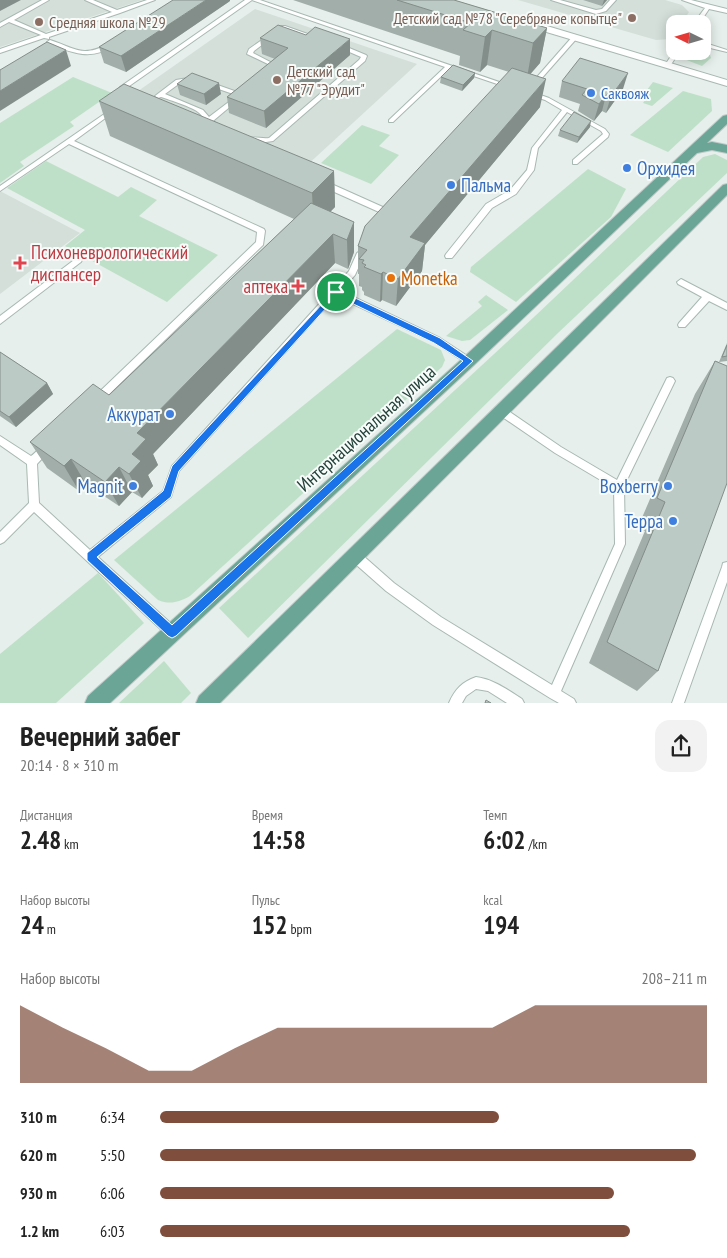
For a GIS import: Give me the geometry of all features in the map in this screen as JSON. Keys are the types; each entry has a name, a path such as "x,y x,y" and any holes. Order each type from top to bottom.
{"main road":[{"name":"Интернациональная улица","path":"95,703 468,361 727,118"},
{"path":"694,150 712,146 727,149"},
{"path":"206,703 356,557 727,188"}],"street":[{"path":"521,21 727,83"}],"lane":[{"path":"0,25 46,0"},
{"path":"88,0 118,12"},
{"path":"0,51 47,39 152,0"},
{"path":"121,97 122,88 249,0"},
{"path":"255,0 518,89"},
{"path":"554,0 596,12 604,10 613,0"},
{"path":"685,0 727,11"},
{"path":"702,15 708,7"},
{"path":"266,75 273,70 272,64 252,56 250,54 251,50 299,15"},
{"path":"9,20 47,39 90,54 101,51 116,41"},
{"path":"283,27 326,41"},
{"path":"575,38 527,92 547,98 603,130 606,134 605,137 575,162"},
{"path":"42,46 47,39"},
{"path":"243,136 259,141 271,140 362,61 364,56 360,53 335,44"},
{"path":"711,47 724,51"},
{"path":"668,65 671,60"},
{"path":"392,121 449,66"},
{"path":"157,96 178,81 190,78 240,96"},
{"path":"493,90 500,83"},
{"path":"208,121 246,90"},
{"path":"157,96 201,111 208,121 225,128"},
{"path":"0,189 120,106"},
{"path":"449,256 489,206 513,192 530,170 535,148 566,109"},
{"path":"69,141 261,231 260,243 89,408"},
{"path":"320,183 379,213 388,202"},
{"path":"90,556 167,494 175,469 336,292 352,273 359,260 363,246"},
{"path":"0,321 78,260"},
{"path":"680,282 707,297 725,303"},
{"path":"336,292 437,340 468,361"},
{"path":"682,325 707,297"},
{"path":"554,694 620,544 619,486 670,381"},
{"path":"501,411 558,450 619,486"},
{"path":"0,440 32,462"},
{"path":"53,442 32,462 34,505 172,632"},
{"path":"0,539 34,505"},
{"path":"356,557 417,608 570,703"},
{"path":"678,703 727,568"},
{"path":"454,703 462,689 471,684 484,683 518,703"}],"shaded area":[{"name":"Средняя школа №29","path":"0,0 142,0 0,47"},
{"name":"Детский сад №78 \"Серебряное копытце\"","path":"518,0 665,0 682,5 689,12 687,15 666,15 666,39 656,40"},
{"name":"Детский сад №77 \"Эрудит\"","path":"255,9 417,64 304,168 131,96"},
{"name":"Психоневрологический диспансер","path":"0,191 80,233 0,294"}],"green space":[{"path":"687,60 709,60 702,66"},
{"path":"73,77 112,93 70,122 74,126 20,162 24,166 0,183 0,123"},
{"path":"653,82 673,88 652,106 643,103 645,100 643,95"},
{"path":"683,91 711,99 712,111 668,152 630,135"},
{"path":"362,125 390,135 379,146 399,155 371,184 321,163"},
{"path":"715,154 727,160 727,173 558,333 248,638 219,608 534,317 703,157"},
{"path":"46,161 118,197 131,187 157,200 139,216 218,255 167,302 65,246 85,230 7,188"},
{"path":"588,169 626,189 611,217 516,302 470,272 471,267"},
{"path":"486,295 508,310 470,340 462,341 446,336 482,306 478,302"},
{"path":"397,329 441,350 445,360 442,367 190,596 174,602 158,600 114,560"},
{"path":"98,573 144,623 56,703 0,703 0,654"},
{"path":"164,661 191,693 181,703 119,703"}],"building":[{"path":"173,0 206,0 121,56 99,47"},
{"path":"397,0 454,0 547,28 533,43 492,30 485,37 463,30 471,23"},
{"path":"278,25 306,35 315,27 350,39 264,111 227,97 288,48 260,38"},
{"path":"47,42 66,50 0,91 0,70"},
{"path":"580,58 628,73 611,96 606,95 599,104 582,95 587,89 562,81"},
{"path":"453,65 475,73 463,85 441,77"},
{"path":"512,68 546,79 410,237 425,243 398,279 383,272 381,274 364,267 366,265 362,263 364,260 359,259 367,250 358,246 365,226"},
{"path":"192,73 219,83 204,94 177,84"},
{"path":"124,84 334,171 312,193 99,101"},
{"path":"574,112 591,121 579,137 560,130"},
{"path":"311,203 354,222 347,240 333,234 137,433 146,439 132,454 141,461 129,474 119,467 105,482 71,459 64,466 30,442 93,384 109,395"},
{"path":"727,345 727,356 722,357"},
{"path":"0,352 47,383 9,417 0,411"},
{"path":"715,361 727,366 727,483 658,671 607,642 665,502 657,498"}],"place":[{"name":"Детский сад №78 \"Серебряное копытце\"","path":"632,18"},
{"name":"Средняя школа №29","path":"39,22"},
{"name":"Детский сад №77 \"Эрудит\"","path":"277,80"},
{"name":"Саквояж","path":"591,93"},
{"name":"Орхидея","path":"627,168"},
{"name":"Пальма","path":"451,185"},
{"name":"Психоневрологический диспансер","path":"20,263"},
{"name":"Monetka","path":"391,278"},
{"name":"аптека","path":"298,286"},
{"name":"Аккурат","path":"170,414"},
{"name":"Magnit","path":"133,486"},
{"name":"Boxberry","path":"668,486"},
{"name":"Терра","path":"673,521"}],"route":[{"path":"336,292 437,340 468,361 172,632 90,556 167,494 175,469 336,292"}]}
